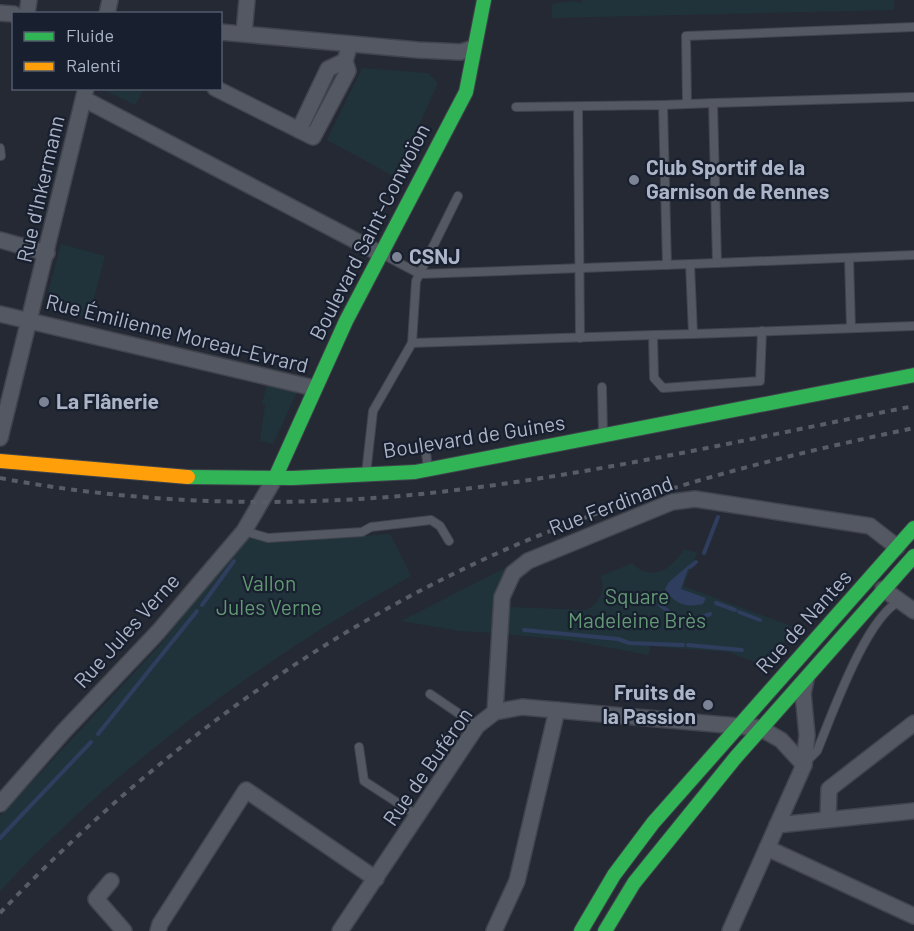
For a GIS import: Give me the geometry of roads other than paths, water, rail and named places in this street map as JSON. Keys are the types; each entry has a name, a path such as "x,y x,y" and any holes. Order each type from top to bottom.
{"street":[{"path":"244,33 247,0"},
{"name":"Boulevard Saint-Conwoïon","path":"275,478 314,388 465,92 472,69 476,24 484,0"},
{"path":"222,32 461,52 473,48"},
{"path":"219,90 298,130 328,69 345,61 350,44"},
{"path":"85,94 381,254"},
{"name":"Rue d'Inkermann","path":"0,438 85,94"},
{"path":"0,240 47,253"},
{"name":"Rue Émilienne Moreau-Evrard","path":"0,314 314,388"},
{"name":"Boulevard de Guines","path":"0,461 178,477 275,478 429,470 914,375"},
{"name":"Rue Jules Verne","path":"0,804 64,731 158,632 244,531 275,478"},
{"name":"Rue Ferdinand","path":"495,711 502,597 513,573 528,561 672,502 695,499 870,526 897,548"},
{"name":"Rue de Nantes","path":"581,931 619,868 680,790 836,620 914,528"},
{"name":"Rue de Nantes","path":"604,931 634,883 760,728 914,556"},
{"path":"883,590 914,610"},
{"name":"Rue de Nantes","path":"730,931 804,765 807,735 803,693 808,674"},
{"name":"Rue de Buféron","path":"340,931 477,726 495,711 513,707 738,727"},
{"path":"494,931 517,881 557,711"},
{"path":"828,819 829,789 914,723"},
{"path":"738,727 760,728 781,740 804,765"},
{"path":"158,931 246,790 376,879"},
{"path":"777,825 914,811"},
{"path":"767,848 914,916"},
{"path":"111,881 96,899 124,931"}],"lane":[{"path":"687,104 686,36 914,27"},
{"path":"516,107 914,97"},
{"path":"713,103 717,263"},
{"path":"663,105 667,265"},
{"path":"578,107 580,338"},
{"path":"0,148 1,156"},
{"path":"366,475 373,411 412,342 416,281 458,196"},
{"path":"381,254 420,274 914,255"},
{"path":"849,258 851,328"},
{"path":"690,264 693,333"},
{"path":"412,342 914,326"},
{"path":"653,335 654,378 663,388 760,381 762,331"},
{"path":"602,387 603,437"},
{"path":"426,452 429,470"},
{"path":"244,531 268,538 362,532 371,527 431,520 440,526 448,541"},
{"path":"897,548 914,546"},
{"name":"Rue de Nantes","path":"804,765 817,751 866,639 893,604 900,601"},
{"path":"430,694 477,726"},
{"path":"359,747 364,781 418,816"}],"water":[{"path":"690,564 681,589 706,598 703,604 681,604 665,589 669,582"}],"waterway":[{"path":"704,553 718,517"},
{"path":"202,605 234,561"},
{"path":"690,567 696,562"},
{"path":"716,603 735,610"},
{"path":"660,605 676,616 695,620"},
{"path":"98,734 197,611"},
{"path":"739,612 760,620"},
{"path":"704,616 710,614"},
{"path":"524,630 618,639 629,643 683,645"},
{"path":"688,645 742,650"},
{"path":"0,838 91,742"}],"railway":[{"path":"0,478 104,493 210,501 316,501 421,494 483,487 607,467 914,406"},
{"path":"0,913 114,803 236,705 301,660 368,619 437,582 558,528 657,493 759,464 914,428"}],"place":[{"name":"Club Sportif de la Garnison de Rennes","path":"634,180"},
{"name":"CSNJ","path":"397,257"},
{"name":"La Flânerie","path":"44,402"},
{"name":"Fruits de la Passion","path":"708,705"}],"park label":[{"name":"Vallon Jules Verne","path":"269,596"},
{"name":"Square Madeleine Brès","path":"637,609"}]}
